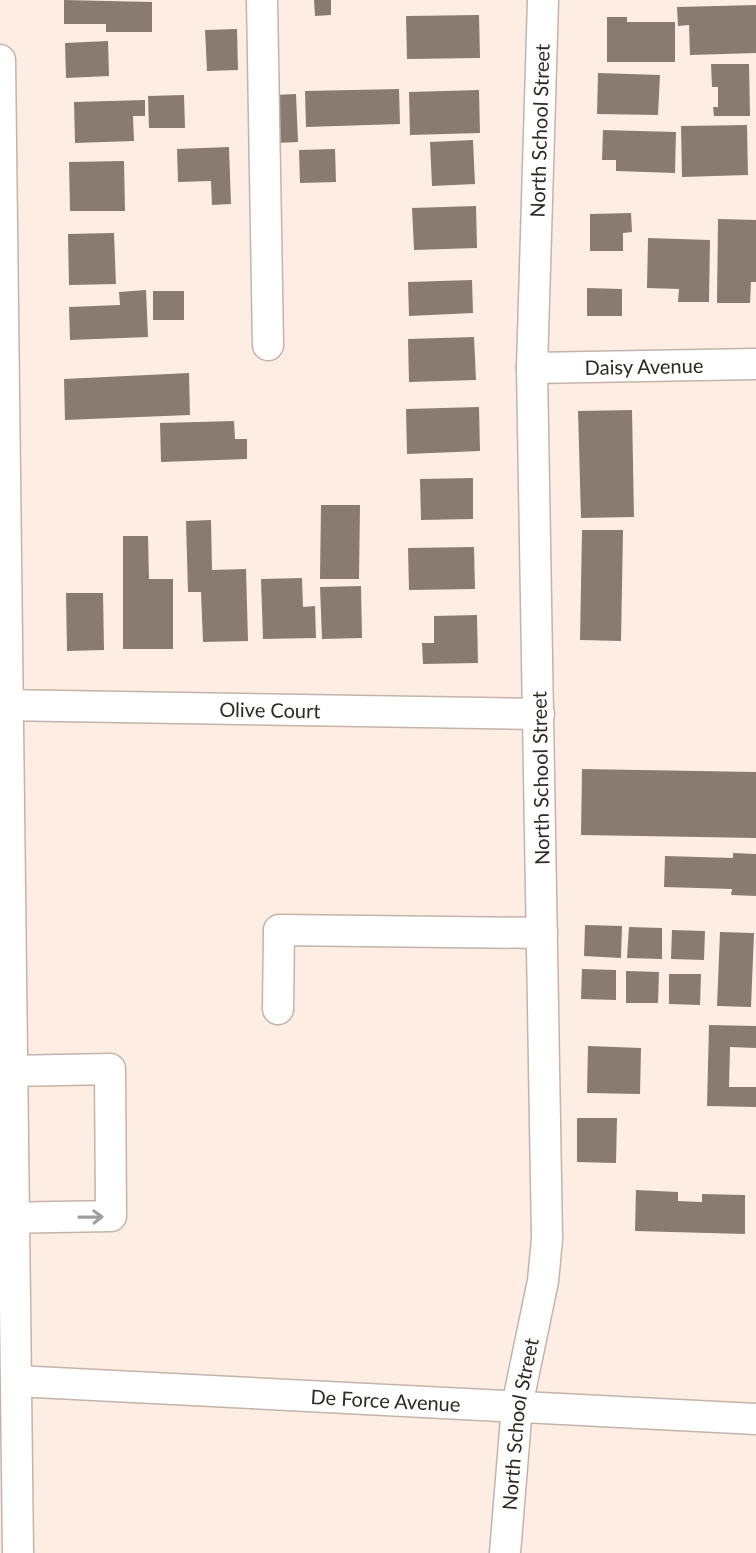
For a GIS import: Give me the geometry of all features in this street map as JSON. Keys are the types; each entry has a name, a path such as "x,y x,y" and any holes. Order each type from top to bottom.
{"street":[{"path":"262,0 268,345"},
{"name":"North School Street","path":"505,1553 517,1406 543,1281 547,1239 532,368 543,0"},
{"path":"0,60 5,1004 10,1071 6,1218 16,1381 18,1553"},
{"name":"Daisy Avenue","path":"532,368 756,364"},
{"name":"Olive Court","path":"4,705 539,714"},
{"path":"278,1009 279,930 542,933"},
{"path":"6,1218 111,1216 110,1069 10,1071"},
{"name":"De Force Avenue","path":"16,1381 756,1419"}],"building":[{"path":"64,0 152,2 152,32 106,32 106,24 64,24"},
{"path":"314,0 331,0 331,15 315,16"},
{"path":"756,5 756,53 690,55 689,25 678,26 677,7"},
{"path":"479,15 480,58 407,59 406,16"},
{"path":"607,17 627,17 627,22 675,22 675,62 607,62"},
{"path":"237,29 238,70 207,71 205,30"},
{"path":"108,41 109,76 66,78 65,43"},
{"path":"711,64 749,64 750,116 714,116 713,107 718,107 718,87 712,87"},
{"path":"598,73 660,75 658,115 597,114"},
{"path":"399,89 400,124 306,127 305,91"},
{"path":"479,90 480,133 410,135 409,92"},
{"path":"296,94 298,142 275,143 274,95"},
{"path":"184,95 185,128 149,128 148,96"},
{"path":"145,100 145,116 133,116 134,141 75,143 74,102"},
{"path":"747,125 748,175 682,177 681,126"},
{"path":"603,130 676,132 675,173 616,171 616,160 602,160"},
{"path":"473,140 475,184 432,186 430,142"},
{"path":"229,147 231,204 212,205 211,181 178,182 177,149"},
{"path":"335,149 336,182 300,183 299,150"},
{"path":"124,161 125,211 70,211 69,162"},
{"path":"476,206 477,248 414,250 412,208"},
{"path":"631,213 632,232 623,233 623,251 590,251 590,214"},
{"path":"718,219 756,220 756,282 751,282 750,303 717,303"},
{"path":"114,233 116,284 69,285 68,234"},
{"path":"648,238 710,240 709,302 678,302 679,289 647,288"},
{"path":"472,280 473,313 409,316 408,282"},
{"path":"587,288 622,289 622,316 587,316"},
{"path":"146,290 148,337 70,340 69,307 120,305 119,292"},
{"path":"153,291 184,291 184,320 153,320"},
{"path":"474,337 476,380 409,382 408,339"},
{"path":"189,373 190,415 65,420 64,379"},
{"path":"479,407 480,451 407,454 406,409"},
{"path":"632,410 634,517 581,518 578,411"},
{"path":"234,421 235,439 247,439 247,459 161,462 160,423"},
{"path":"473,478 473,519 421,520 420,479"},
{"path":"321,505 360,505 359,579 320,579"},
{"path":"211,520 212,570 246,569 248,641 203,642 201,592 188,592 186,521"},
{"path":"582,530 623,530 621,641 580,640"},
{"path":"123,536 148,536 149,579 173,579 173,649 123,649"},
{"path":"474,547 475,589 409,590 408,548"},
{"path":"302,578 303,607 315,606 316,638 263,639 261,579"},
{"path":"361,586 362,638 322,639 320,587"},
{"path":"66,593 103,593 104,650 67,651"},
{"path":"477,615 478,663 423,664 422,643 434,643 434,616"},
{"path":"582,769 756,772 756,838 581,835"},
{"path":"733,853 756,854 756,896 731,895 732,889 664,887 665,856 733,858"},
{"path":"585,925 622,926 621,958 584,956"},
{"path":"629,927 662,928 662,959 627,958"},
{"path":"672,930 705,931 704,960 671,959"},
{"path":"720,932 754,933 751,1007 717,1006"},
{"path":"582,969 616,970 616,1000 581,999"},
{"path":"626,971 659,972 658,1003 626,1003"},
{"path":"669,974 701,974 700,1005 669,1004"},
{"path":"709,1025 756,1026 756,1048 730,1047 729,1087 756,1087 756,1107 707,1106"},
{"path":"588,1046 641,1048 640,1094 587,1093"},
{"path":"577,1118 617,1118 616,1163 577,1162"},
{"path":"636,1190 678,1192 678,1201 702,1202 702,1194 745,1195 745,1234 635,1231"}]}
